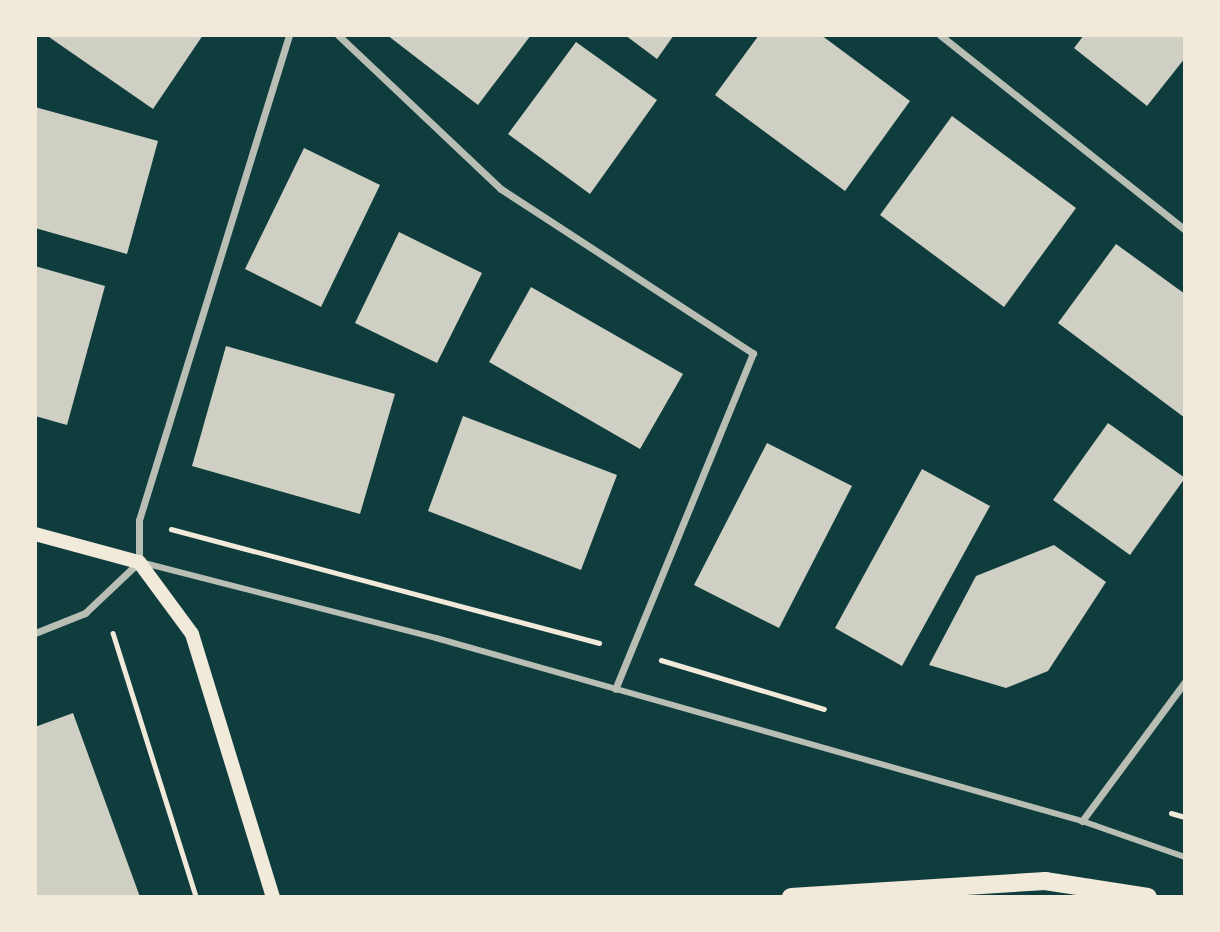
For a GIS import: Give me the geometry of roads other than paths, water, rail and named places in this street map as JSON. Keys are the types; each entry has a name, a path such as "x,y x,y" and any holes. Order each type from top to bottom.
{"main road":[{"path":"35,534 139,562 192,634 273,897"},
{"path":"792,897 1045,881 1148,897"}],"street":[{"path":"35,633 85,614 139,562 139,520 289,35"},
{"path":"338,35 501,190 753,353 615,689"},
{"path":"940,35 1185,230"},
{"path":"139,562 615,689 792,742 1082,821 1185,857"},
{"path":"1082,821 1185,682"}]}
